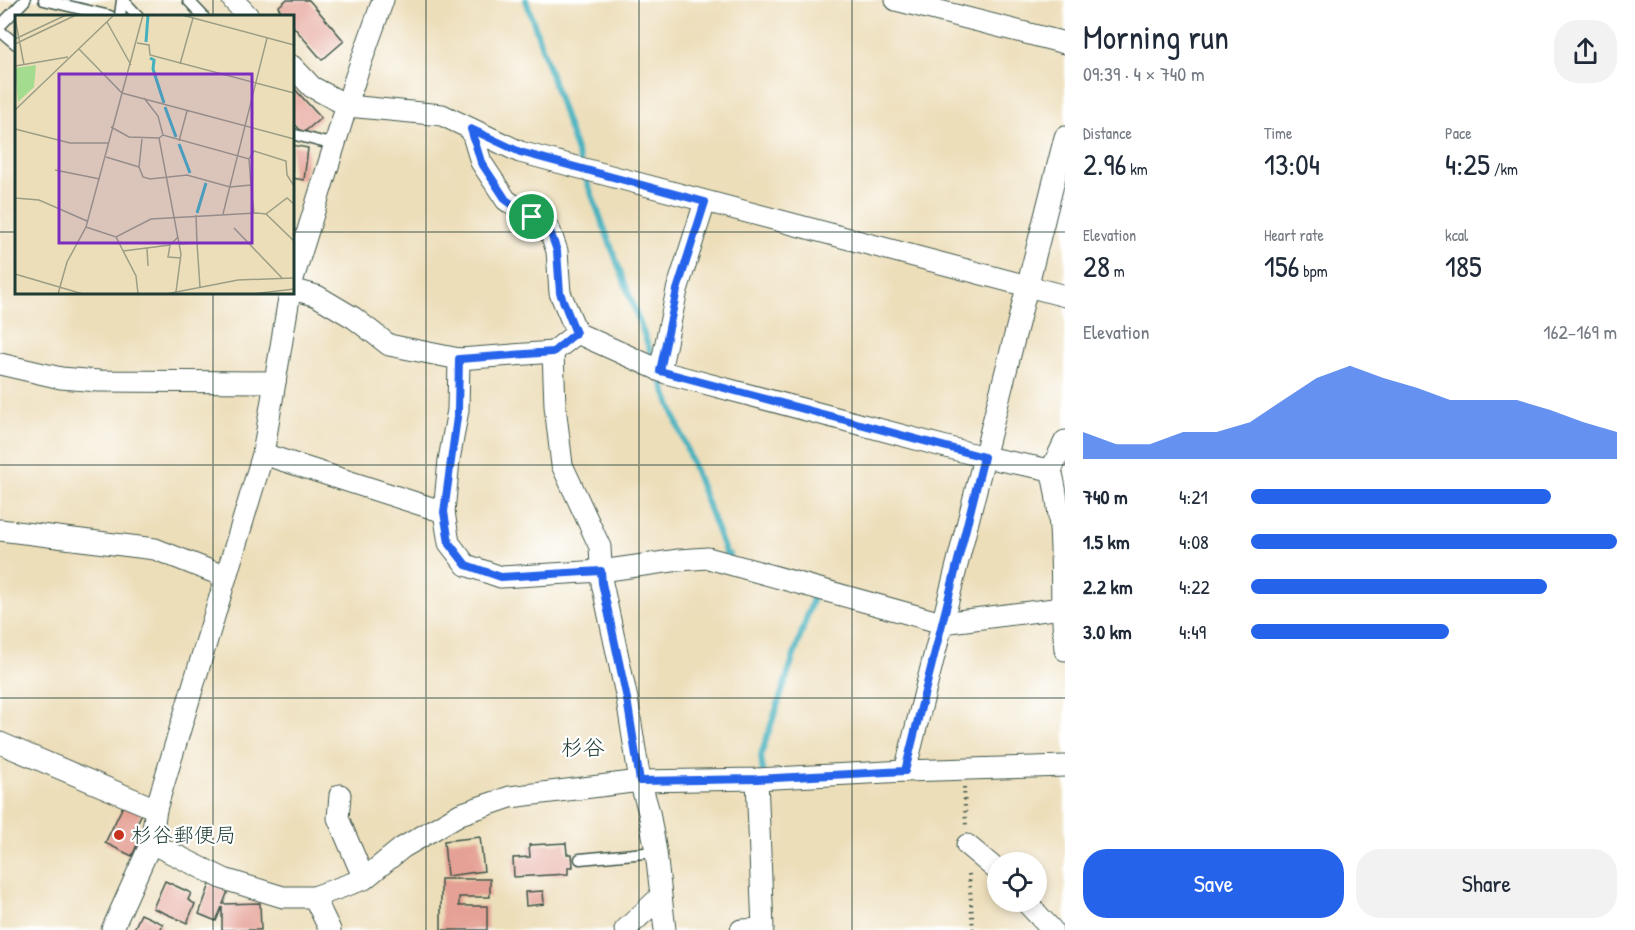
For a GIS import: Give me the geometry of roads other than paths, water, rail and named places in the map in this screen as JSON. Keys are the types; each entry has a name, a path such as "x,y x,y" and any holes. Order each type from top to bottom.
{"street":[{"path":"233,0 247,15"},
{"path":"294,275 355,79 383,0"},
{"path":"896,0 1065,43"},
{"path":"294,67 312,87 348,106 442,115 520,152 1065,296"},
{"path":"471,129 481,162 506,200 550,231 557,251 560,293 576,333 660,371 984,457 1051,470"},
{"path":"905,771 1065,137"},
{"path":"660,371 677,290 705,202"},
{"path":"294,292 317,296 354,318 389,345 459,359 553,352 576,333"},
{"path":"112,930 151,843 156,809 262,454 290,294"},
{"path":"553,352 555,406 562,465 600,547 602,583 656,852 665,930"},
{"path":"459,359 458,410 444,512 449,543 466,565 501,577 601,571 708,558 942,623 1062,608"},
{"path":"0,364 61,378 99,381 275,382"},
{"path":"1065,441 1051,470 1056,487 1060,533 1065,650"},
{"path":"262,454 444,512"},
{"path":"0,530 155,549 226,577"},
{"path":"0,743 156,809"},
{"path":"151,843 224,879 283,897 314,897 364,879 402,848 460,814 510,797 640,781 757,779 1065,766"},
{"path":"741,930 763,929 757,779"},
{"path":"340,795 338,818 364,879"},
{"path":"967,845 987,862"},
{"path":"314,897 330,930"},
{"path":"625,930 660,897"},
{"path":"1035,912 1052,930"}],"lane":[{"path":"0,26 25,0"},
{"path":"44,0 106,15"},
{"path":"120,15 123,0"},
{"path":"123,0 137,15"},
{"path":"188,0 202,15"},
{"path":"0,31 15,43"},
{"path":"294,135 334,145"},
{"path":"580,859 656,852"}],"waterway":[{"path":"526,0 580,162"},
{"path":"584,174 654,361"},
{"path":"660,377 726,554 730,555"},
{"path":"763,774 761,755 815,592"}],"place":[{"name":"杉谷郵便局","path":"119,835"}],"district":[{"name":"杉谷","path":"583,747"}]}
